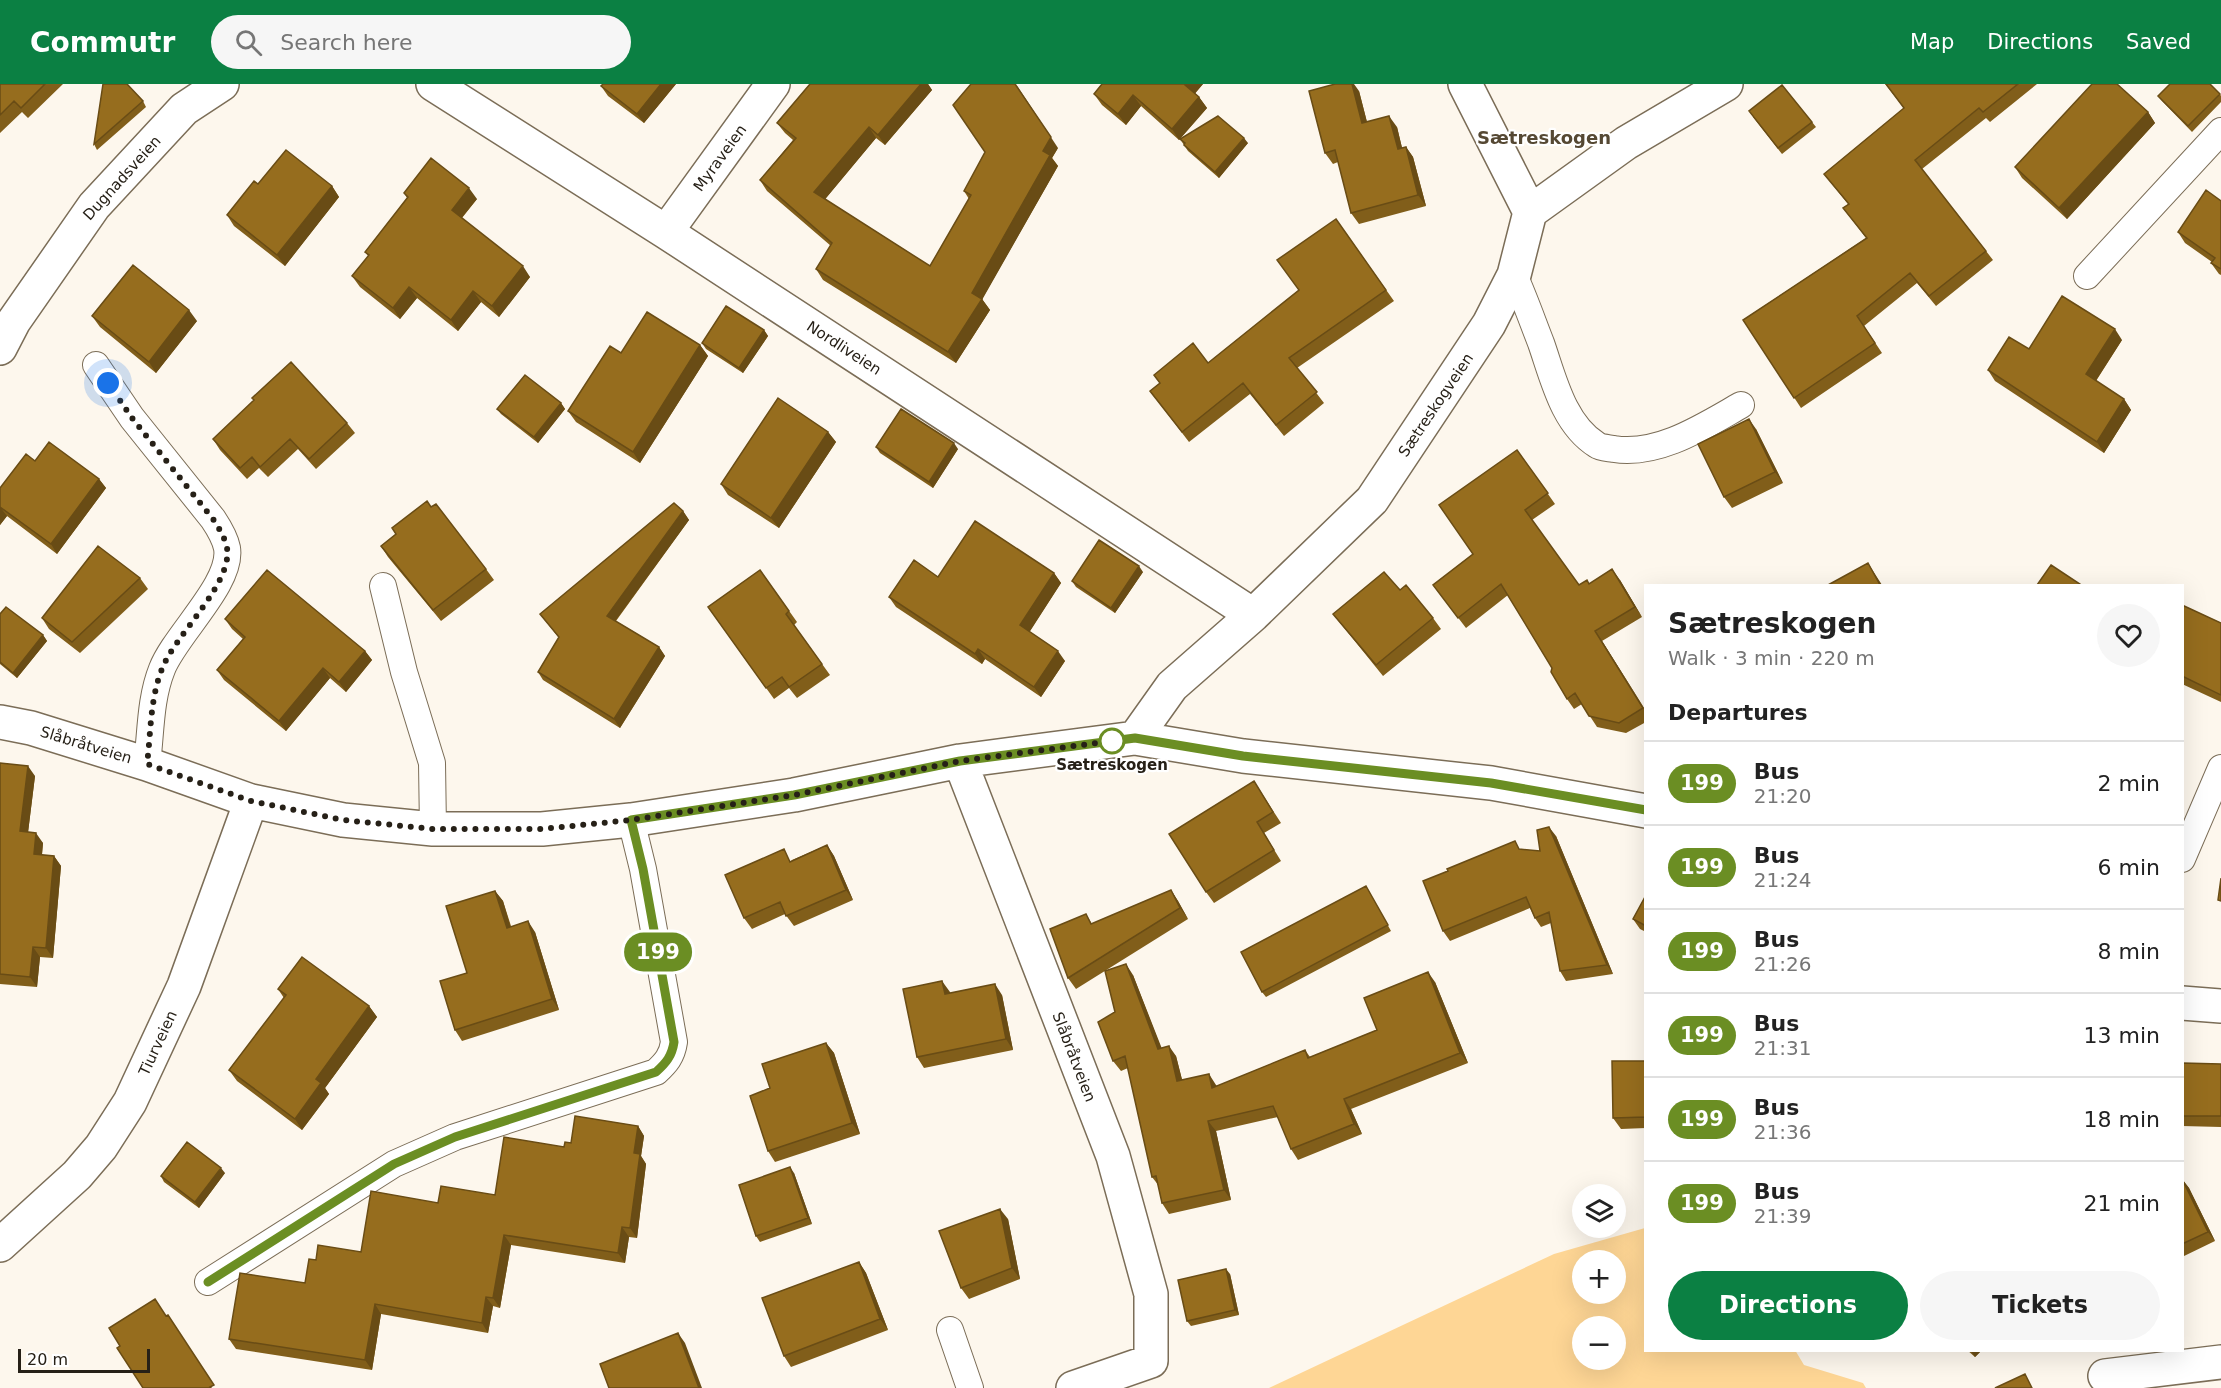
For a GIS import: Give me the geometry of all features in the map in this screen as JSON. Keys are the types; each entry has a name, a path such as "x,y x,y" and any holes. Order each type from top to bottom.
{"street":[{"name":"Dugnadsveien","path":"0,348 14,321 94,206 184,110 222,84"},
{"name":"Nordliveien","path":"433,84 666,232 1253,615"},
{"name":"Myraveien","path":"666,232 773,84"},
{"path":"1465,84 1530,212 1626,143 1726,84"},
{"name":"Sætreskogveien","path":"1135,738 1172,686 1253,615 1372,500 1489,324 1514,275 1530,212"},
{"name":"Slåbråtveien","path":"0,722 31,728 147,764 251,801 343,820 433,829 542,829 631,820 794,795 960,761 1135,738 1243,756 1491,783 1644,810"},
{"name":"Slåbråtveien","path":"960,761 1113,1156 1151,1294 1151,1361 1073,1388"},
{"name":"Tiurveien","path":"0,1245 77,1175 102,1148 130,1102 184,986 251,801"},
{"path":"2184,1003 2221,1006"},
{"path":"2105,1376 2221,1362"}],"lane":[{"path":"2087,276 2221,130"},
{"path":"1514,275 1562,401 1574,422 1598,446 1624,450 1655,446 1699,429 1741,405"},
{"path":"96,365 132,418 213,519 227,549 222,577 162,666 153,696 152,730 147,764"},
{"path":"383,586 404,672 432,763 433,829"},
{"path":"2184,854 2221,768"},
{"path":"208,1282 394,1164 455,1137 656,1072 666,1063 674,1042 643,869 631,820"},
{"path":"950,1330 970,1388"}],"shaded area":[{"path":"1644,1228 1644,1352 1796,1352 1804,1365 1863,1383 1866,1388 1269,1388 1554,1254 1610,1238 1626,1238 1626,1233"}],"building":[{"path":"0,84 45,84 21,108 14,101 0,115"},
{"path":"103,84 127,84 143,101 94,144"},
{"path":"603,84 661,84 637,114 601,86"},
{"path":"810,84 921,84 878,135 869,127 814,192 930,266 971,195 964,191 985,152 953,105 971,84 1015,84 1051,137 1043,151 1050,155 972,293 982,299 948,352 816,269 832,243 760,180 796,138 777,123"},
{"path":"1102,84 1186,84 1199,97 1172,129 1133,95 1118,114 1094,94"},
{"path":"1335,84 1352,84 1362,123 1389,116 1398,149 1406,147 1418,195 1351,213 1335,150 1325,153 1309,91"},
{"path":"1886,84 2018,84 1983,112 1979,108 1915,160 1986,251 1929,296 1910,273 1857,316 1875,343 1794,398 1743,320 1867,238 1843,208 1849,204 1824,174 1904,108"},
{"path":"2092,84 2117,84 2148,112 2059,208 2015,167"},
{"path":"2170,84 2210,84 2220,94 2188,126 2158,96"},
{"path":"1782,85 1812,122 1778,148 1749,111"},
{"path":"1218,116 1244,138 1215,172 1180,139"},
{"path":"286,150 332,186 277,255 227,215 254,181 258,184"},
{"path":"431,158 469,188 452,210 523,266 492,306 473,291 451,320 409,287 393,308 352,276 369,255 365,252 408,197 404,193"},
{"path":"2206,190 2221,201 2221,269 2211,263 2215,258 2178,232"},
{"path":"1336,219 1386,290 1289,358 1317,392 1276,425 1243,383 1182,432 1150,391 1160,383 1154,375 1193,343 1208,363 1299,290 1277,260"},
{"path":"133,265 189,310 149,362 92,316"},
{"path":"2062,296 2115,329 2086,374 2124,399 2097,442 1988,370 2009,337 2029,349"},
{"path":"726,306 764,330 739,368 702,343"},
{"path":"647,312 700,345 633,452 568,411 610,346 621,353"},
{"path":"291,362 347,423 309,459 290,439 260,467 252,457 240,468 213,439"},
{"path":"525,375 561,403 534,437 497,409"},
{"path":"778,398 828,432 771,518 721,484"},
{"path":"901,409 954,443 929,482 876,447"},
{"path":"1749,419 1775,472 1724,497 1698,444"},
{"path":"49,442 99,479 51,544 0,507 0,488 26,454 35,461"},
{"path":"1517,450 1548,493 1525,510 1579,585 1587,580 1589,584 1612,569 1635,607 1595,631 1643,708 1619,723 1589,716 1575,693 1567,699 1551,672 1552,668 1501,584 1458,618 1433,585 1473,554 1439,505"},
{"path":"427,501 431,507 436,504 486,569 433,610 381,546 396,534 392,528"},
{"path":"674,503 683,511 607,616 659,647 614,719 538,672 559,637 540,614"},
{"path":"975,521 1054,573 1020,625 1058,651 1034,687 978,649 975,654 889,597 914,560 938,577"},
{"path":"1099,540 1139,566 1111,608 1072,581"},
{"path":"98,546 140,578 72,642 42,618"},
{"path":"1868,563 1879,584 1830,584"},
{"path":"2051,565 2080,584 2038,584"},
{"path":"267,570 365,651 339,682 323,668 279,721 217,670 245,637 225,619"},
{"path":"760,570 789,611 786,614 822,664 789,687 782,677 766,688 708,607"},
{"path":"1384,572 1400,590 1406,585 1433,618 1376,665 1333,614"},
{"path":"2184,606 2221,623 2221,695 2184,677"},
{"path":"6,607 43,635 13,673 0,662 0,614"},
{"path":"0,763 28,766 20,831 36,833 34,854 54,856 46,948 33,947 30,977 0,974"},
{"path":"1254,781 1273,812 1257,822 1274,850 1206,892 1169,834"},
{"path":"1549,827 1607,965 1560,971 1549,912 1535,918 1526,897 1443,931 1423,881 1515,841 1519,849 1540,851 1537,830"},
{"path":"827,845 846,890 786,916 780,902 744,918 725,875 784,849 790,862"},
{"path":"2221,878 2221,901 2218,900"},
{"path":"1366,886 1388,925 1262,992 1241,952"},
{"path":"1171,890 1180,908 1068,978 1050,929 1086,914 1091,924"},
{"path":"495,891 507,928 528,921 552,999 455,1030 440,981 467,973 446,906"},
{"path":"1644,899 1644,925 1633,919"},
{"path":"302,957 369,1006 316,1079 321,1083 295,1119 229,1070 286,995 278,989"},
{"path":"1126,964 1158,1049 1169,1046 1177,1081 1209,1074 1212,1088 1305,1050 1308,1058 1377,1030 1364,998 1428,972 1460,1053 1344,1099 1354,1124 1291,1149 1273,1106 1208,1121 1224,1190 1162,1203 1156,1176 1152,1177 1125,1056 1113,1061 1098,1022 1115,1012 1105,971"},
{"path":"942,981 945,994 995,984 1006,1039 917,1057 903,989"},
{"path":"826,1043 852,1123 768,1151 750,1096 770,1088 762,1064"},
{"path":"1612,1061 1644,1061 1644,1117 1613,1118"},
{"path":"2184,1063 2221,1064 2221,1116 2184,1116"},
{"path":"575,1116 638,1126 634,1153 640,1154 630,1228 622,1227 618,1253 504,1235 493,1298 486,1297 482,1323 375,1304 365,1360 229,1339 240,1273 305,1283 309,1259 316,1260 318,1245 361,1252 371,1191 438,1203 441,1186 495,1195 504,1137 564,1147 565,1142 571,1143"},
{"path":"187,1142 221,1168 195,1202 161,1176"},
{"path":"790,1167 808,1218 756,1236 739,1185"},
{"path":"2184,1183 2208,1232 2184,1243"},
{"path":"1000,1209 1012,1268 961,1288 939,1231"},
{"path":"859,1262 880,1319 784,1356 762,1298"},
{"path":"1226,1269 1235,1310 1187,1321 1178,1280"},
{"path":"155,1299 214,1385 211,1388 143,1388 117,1348 120,1346 109,1328"},
{"path":"678,1333 699,1388 609,1388 600,1364"},
{"path":"2025,1374 2032,1388 1995,1388"}],"bus line":[{"name":"199","path":"208,1282 394,1164 455,1137 541,1107 656,1072 666,1063 674,1042 643,869 631,820 794,795 960,761 1135,738 1243,756 1491,783 1644,810"}],"place":[{"name":"Sætreskogen","path":"1112,741"}],"district":[{"name":"Sætreskogen","path":"1544,137"}],"route":[{"path":"108,383 132,418 213,519 227,549 227,561 222,577 162,666 153,696 152,730 147,764 251,801 343,820 433,829 542,829 631,820 794,795 960,761 1112,741"}]}
